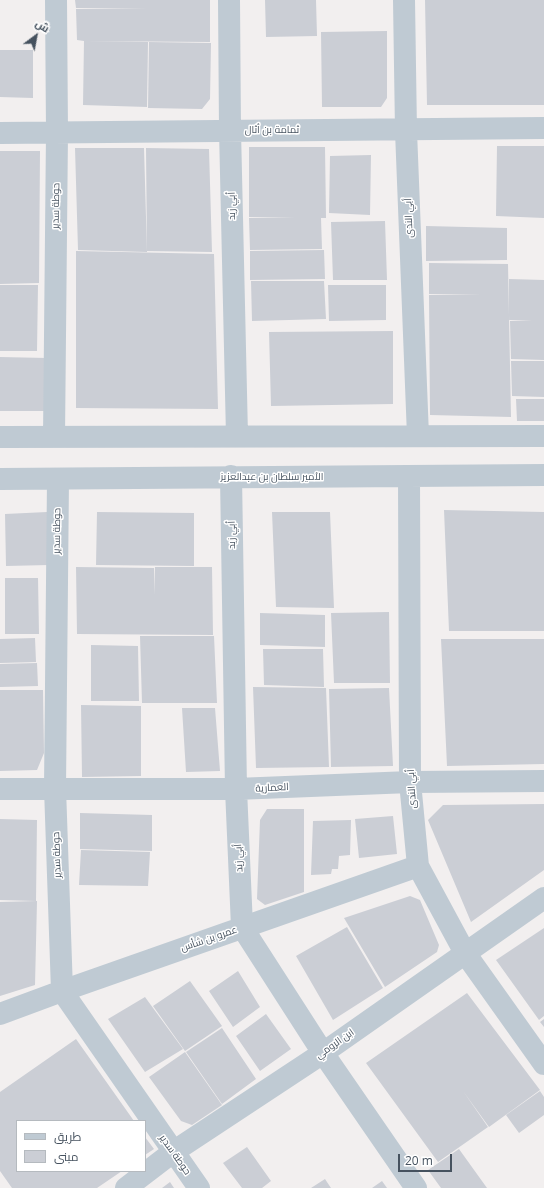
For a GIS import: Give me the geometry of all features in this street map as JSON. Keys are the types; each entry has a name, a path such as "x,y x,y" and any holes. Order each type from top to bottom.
{"street":[{"name":"حوطة سدير","path":"54,436 57,132 56,0"},
{"name":"أبي زيد","path":"229,0 230,130 237,436"},
{"name":"أبي الندى","path":"404,0 406,131 418,436"},
{"name":"ثمامة بن أثال","path":"0,133 230,130 406,131 544,128"},
{"path":"0,437 544,436"},
{"name":"الأمير سلطان بن عبدالعزيز","path":"0,479 231,476 544,475"},
{"name":"أبي زيد","path":"231,476 236,789 242,927"},
{"name":"أبي الندى","path":"409,476 410,782 418,866 465,953 544,1064"},
{"name":"حوطة سدير","path":"58,479 55,788 62,991 199,1188"},
{"name":"العمارية","path":"0,789 236,789 410,782 544,781"},
{"name":"عمرو بن شأس","path":"0,1014 242,927 418,866"},
{"name":"ابن الرومي","path":"126,1188 173,1152 323,1053 544,898"},
{"path":"242,927 323,1053 416,1188"}],"building":[{"path":"75,0 210,0 210,42 86,41 148,42 147,107 83,105 84,41 77,40 76,9 147,8 76,8"},
{"path":"265,0 316,0 317,36 266,37"},
{"path":"425,0 544,0 544,105 427,105"},
{"path":"387,31 387,98 381,107 322,107 321,32"},
{"path":"149,42 211,43 210,99 202,109 148,108"},
{"path":"0,50 33,50 33,98 0,97"},
{"path":"497,146 544,146 544,218 496,216"},
{"path":"249,147 325,147 326,218 321,218 322,249 250,250 249,218 295,217 249,217"},
{"path":"75,148 144,148 147,252 78,250"},
{"path":"146,148 209,149 212,252 147,251"},
{"path":"0,151 40,151 39,283 0,284"},
{"path":"371,155 370,215 329,213 330,156"},
{"path":"385,221 387,280 333,280 331,222"},
{"path":"426,226 507,228 507,260 426,261"},
{"path":"324,250 325,279 250,280 250,251"},
{"path":"76,251 214,254 218,409 76,408"},
{"path":"429,263 508,264 511,417 430,415 429,295 481,295 429,294"},
{"path":"509,279 544,280 544,360 511,359 510,321 532,320 509,320"},
{"path":"251,281 324,281 326,319 252,321"},
{"path":"0,285 38,285 37,351 0,351"},
{"path":"328,285 386,285 386,320 329,321"},
{"path":"393,331 393,404 271,406 269,332"},
{"path":"0,357 47,358 47,411 0,411"},
{"path":"511,361 544,361 544,397 512,396"},
{"path":"516,399 544,399 544,421 517,421"},
{"path":"444,510 544,512 544,631 449,631"},
{"path":"47,512 49,565 6,566 5,514"},
{"path":"97,512 194,513 194,566 96,565"},
{"path":"272,512 330,512 334,608 276,607"},
{"path":"76,567 154,568 154,595 155,567 212,567 213,635 77,634"},
{"path":"5,578 38,578 39,634 5,634"},
{"path":"389,612 390,683 334,683 331,613"},
{"path":"260,613 325,615 325,647 260,645"},
{"path":"140,636 214,636 217,703 142,703"},
{"path":"35,638 36,662 0,663 0,639"},
{"path":"441,639 544,639 544,764 447,766"},
{"path":"91,645 138,646 139,701 91,701"},
{"path":"263,649 323,649 324,687 264,685"},
{"path":"37,663 38,686 0,687 0,664"},
{"path":"253,687 326,688 329,767 256,768"},
{"path":"389,688 393,766 331,767 329,689"},
{"path":"0,690 43,690 44,753 37,770 0,771"},
{"path":"81,705 141,706 141,776 82,777"},
{"path":"182,708 215,708 220,771 186,772"},
{"path":"544,804 544,870 471,922 428,820 443,805"},
{"path":"267,809 304,809 304,892 265,905 257,899 260,820"},
{"path":"80,813 152,815 152,851 80,849"},
{"path":"393,816 397,854 359,858 355,819"},
{"path":"0,819 37,820 36,901 0,900"},
{"path":"351,820 350,855 339,856 338,869 332,869 331,874 311,875 313,821"},
{"path":"81,850 150,852 148,886 79,885"},
{"path":"410,896 420,900 439,945 437,952 385,987 344,918"},
{"path":"37,901 35,985 0,996 0,902"},
{"path":"347,927 383,988 333,1020 296,956"},
{"path":"544,928 544,1016 539,1020 496,960"},
{"path":"238,971 260,1007 233,1027 209,991"},
{"path":"190,981 222,1026 185,1051 153,1006"},
{"path":"467,993 540,1090 489,1127 463,1091 488,1127 438,1162 366,1063"},
{"path":"145,997 183,1049 145,1072 108,1019"},
{"path":"266,1014 291,1049 260,1071 236,1036"},
{"path":"544,1019 544,1027 540,1022"},
{"path":"222,1028 256,1079 222,1104 186,1052"},
{"path":"76,1039 133,1120 16,1120 16,1172 121,1172 97,1188 12,1188 0,1171 0,1092"},
{"path":"185,1052 222,1105 192,1125 181,1121 149,1077"},
{"path":"540,1091 544,1097 544,1115 519,1133 506,1115"},
{"path":"146,1138 154,1149 146,1154"},
{"path":"247,1147 271,1181 262,1188 242,1188 223,1163"},
{"path":"459,1149 487,1188 441,1188 428,1170"},
{"path":"325,1179 331,1188 311,1188"},
{"path":"382,1181 387,1188 372,1188"},
{"path":"170,1182 174,1188 162,1188"}]}
